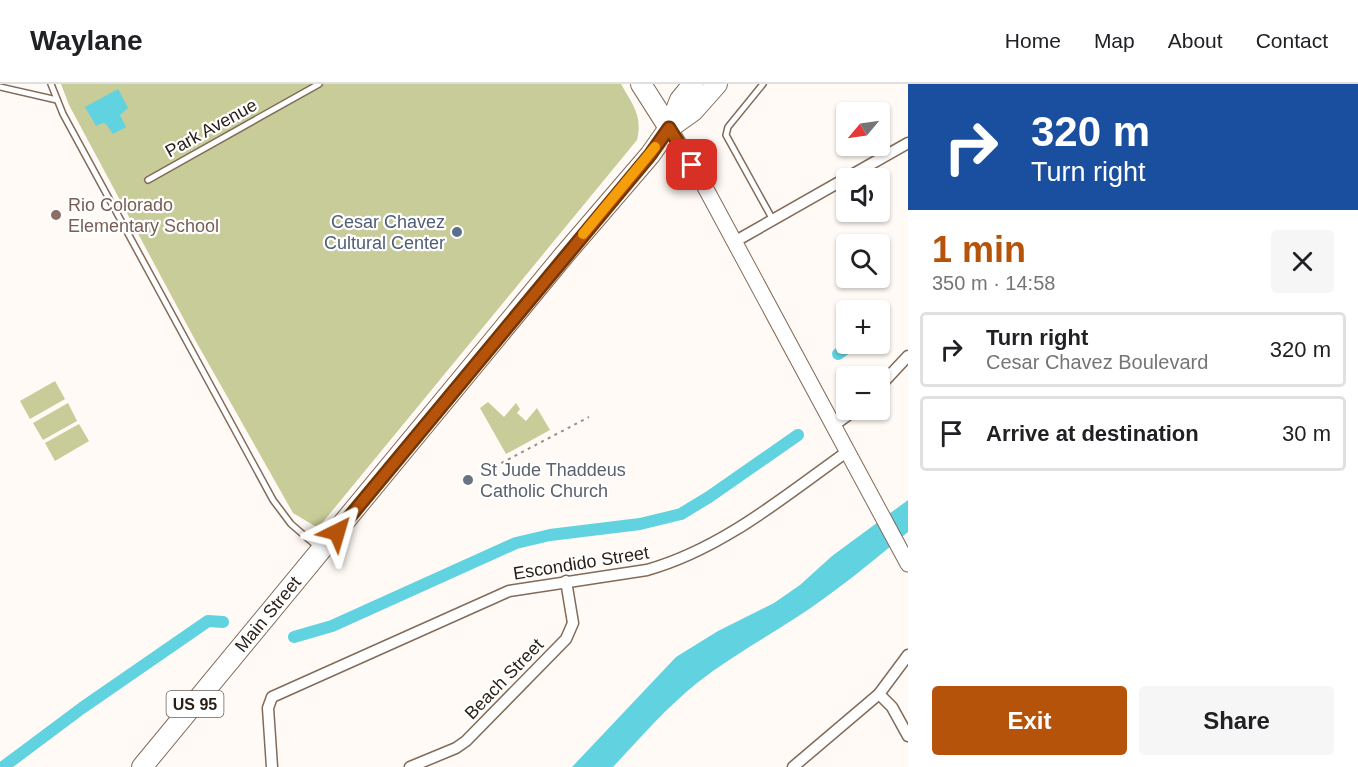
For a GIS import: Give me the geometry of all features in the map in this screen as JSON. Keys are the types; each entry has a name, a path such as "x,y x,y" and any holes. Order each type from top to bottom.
{"highway":[{"path":"641,84 669,128"},
{"name":"Main Street","path":"142,767 565,254 650,155 669,128 680,100 693,84"},
{"name":"Main Street","path":"669,128 693,111 717,84"}],"street":[{"path":"669,128 699,176 908,564"},
{"path":"734,242 908,143"},
{"path":"890,375 908,356"},
{"path":"833,426 841,420"},
{"name":"Escondido Street","path":"272,767 268,708 272,697 509,591 647,570 700,548 721,538 848,451"},
{"name":"Beach Street","path":"411,767 456,748 466,741 566,639 573,623 566,581"},
{"path":"793,767 879,694 908,655"},
{"path":"879,694 892,707 908,736"}],"lane":[{"path":"51,84 68,124 273,500 291,524 322,550"},
{"name":"Park Avenue","path":"148,180 319,84"},
{"path":"763,84 728,127 726,135 773,220"},
{"path":"0,87 57,100"}],"path":[{"path":"488,470 589,417"}],"green space":[{"path":"61,84 621,84 635,110 639,124 637,140 318,528 293,513 194,338 69,105"},
{"path":"55,381 65,399 30,419 20,401"},
{"path":"488,402 504,417 516,403 520,409 517,413 526,421 537,408 550,430 506,454 480,408"},
{"path":"68,403 77,421 43,440 33,423"},
{"path":"79,424 89,441 55,461 45,443"}],"water":[{"path":"118,89 128,108 120,115 126,127 113,134 106,124 96,126 85,107"},
{"path":"908,500 908,532 810,608 697,683 664,713 613,767 572,767 676,657 718,631 774,603 800,585 832,556"}],"waterway":[{"path":"294,637 332,626 516,543 550,535 640,524 681,514 798,435"},
{"path":"3,767 82,708 208,621 223,622"}],"slow traffic":[{"path":"583,234 655,147"}],"place":[{"name":"Rio Colorado Elementary School","path":"56,215"},
{"name":"Cesar Chavez Cultural Center","path":"457,232"},
{"name":"St Jude Thaddeus Catholic Church","path":"468,480"}],"route":[{"path":"337,532 565,254 650,155 669,128 692,165"}]}
